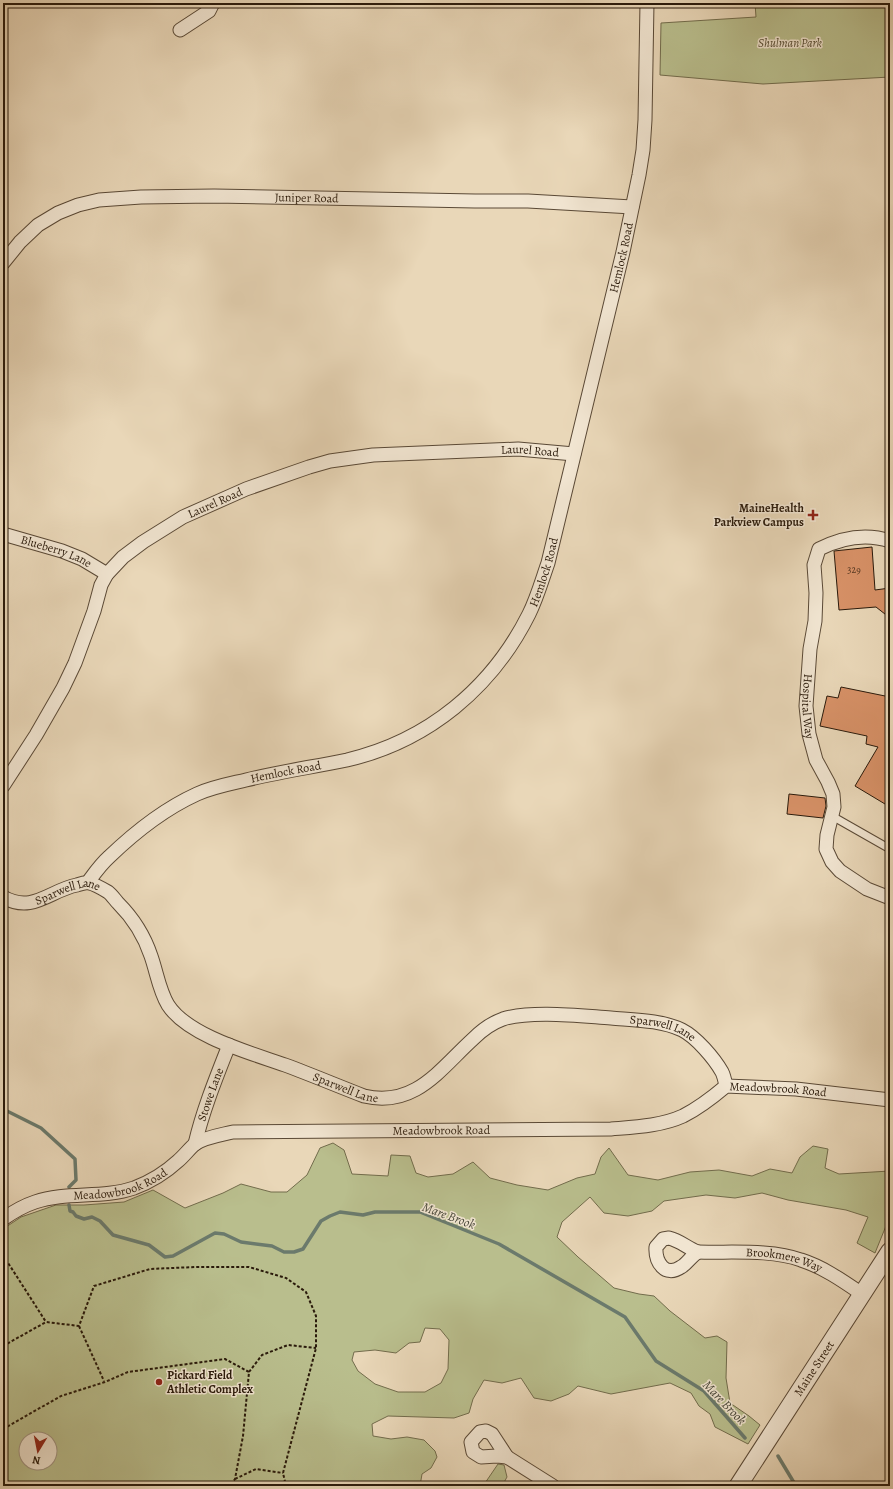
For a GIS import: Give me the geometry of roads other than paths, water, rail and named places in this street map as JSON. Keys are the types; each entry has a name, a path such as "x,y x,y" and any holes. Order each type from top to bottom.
{"street":[{"path":"180,30 209,11 213,3"},
{"name":"Hemlock Road","path":"88,882 108,857 156,816 198,794 220,786 348,759 376,751 403,740 431,725 469,697 486,678 516,636 532,608 548,563 623,252 643,150 647,3"},
{"name":"Juniper Road","path":"3,263 20,242 38,226 58,213 78,205 99,200 141,197 214,196 528,201 632,207"},
{"name":"Laurel Road","path":"3,786 36,735 63,688 75,663 107,574 123,557 143,542 183,517 246,489 330,461 373,455 518,449 574,454"},
{"name":"Blueberry Lane","path":"3,534 62,551 82,559 107,574"},
{"name":"Hospital Way","path":"890,541 874,537 842,539 819,549 814,565 816,593 815,621 807,678 807,720 809,734 816,760 833,794 834,808 827,835 826,849 832,862 840,870 867,889 890,898"},
{"name":"Sparwell Lane","path":"3,897 10,901 21,903 32,902 44,899 72,886 88,882 108,892 137,924 151,956 163,994 169,1006 176,1015 196,1029 230,1045 375,1099 386,1099 408,1094 428,1082 483,1030 502,1019 522,1015 542,1014 656,1022 675,1027 685,1031 701,1045 716,1062 723,1072 726,1086"},
{"name":"Stowe Lane","path":"195,1144 200,1122 212,1087 230,1045"},
{"name":"Meadowbrook Road","path":"3,1219 15,1211 35,1202 57,1198 112,1194 134,1188 160,1176 195,1144 233,1132 611,1129 641,1127 683,1116 714,1096 726,1086 796,1089 890,1100"},
{"name":"Maine Street","path":"738,1486 890,1251"},
{"name":"Brookmere Way","path":"698,1252 774,1254 788,1256 818,1267 862,1294"},
{"path":"508,1457 553,1486"}],"lane":[{"path":"832,816 890,849"}],"waterway":[{"name":"Mare Brook","path":"3,1109 41,1128 75,1159 76,1180 69,1187"},
{"name":"Mare Brook","path":"69,1205 70,1211 76,1216 84,1219 92,1217 100,1221 113,1235 149,1245 165,1257 173,1256 215,1233 224,1234 241,1242 272,1246 284,1252 294,1252 303,1249 321,1221 340,1212 363,1215 375,1212 420,1212 499,1244 625,1317 656,1361 704,1391 745,1438"},
{"name":"Mare Brook","path":"778,1456 796,1486"}],"place":[{"name":"MaineHealth Parkview Campus","path":"813,515"},
{"name":"Pickard Field Athletic Complex","path":"159,1382"}],"park label":[{"name":"Shulman Park","path":"790,43"}]}
